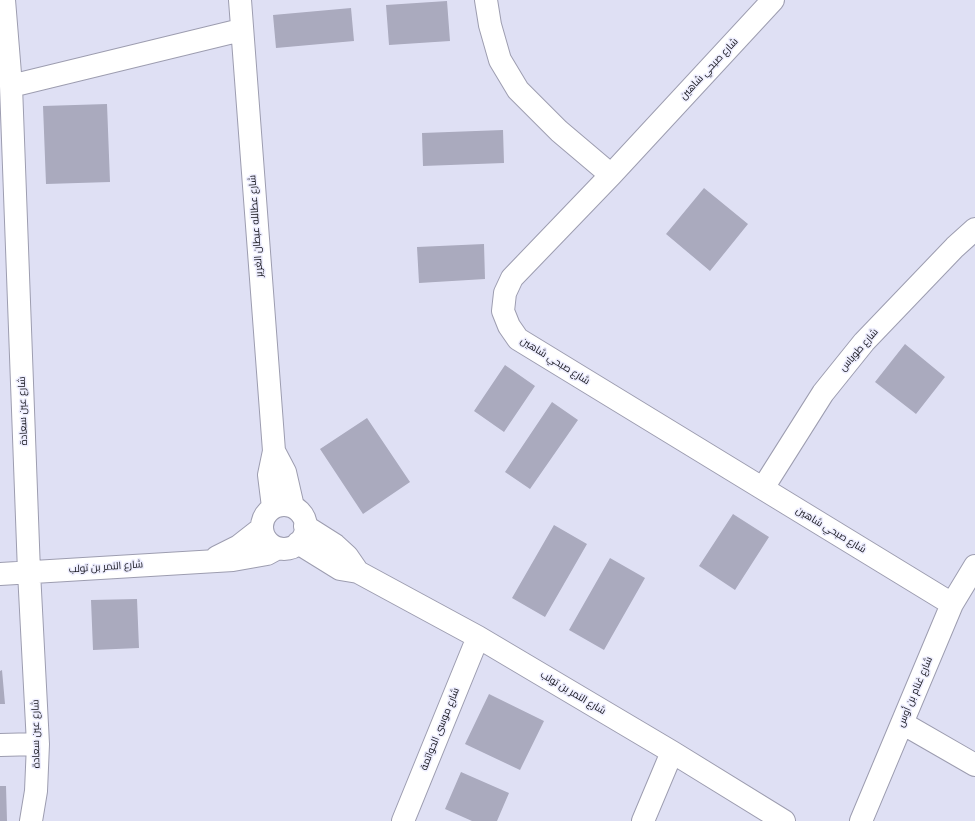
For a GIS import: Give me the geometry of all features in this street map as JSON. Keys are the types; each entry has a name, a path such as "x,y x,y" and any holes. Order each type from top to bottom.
{"street":[{"name":"شارع عين سعادة","path":"4,0 11,86 29,572 38,744 36,791 31,821"},
{"name":"شارع عطالله عبطان الغرير","path":"240,0 241,30 274,451 269,476 283,507"},
{"path":"486,0 490,25 500,60 518,90 559,131 611,175"},
{"name":"شارع صبحي شاهين","path":"773,0 611,175 512,278 505,293 503,311 509,326 518,339 952,604"},
{"path":"11,86 241,30"},
{"name":"شارع طوباس","path":"763,488 823,393 864,342 955,247 975,229"},
{"path":"283,507 302,515 294,539 266,540 262,528 265,516 283,507"},
{"name":"شارع النمر بن تولب","path":"211,560 239,546 262,528"},
{"name":"شارع النمر بن تولب","path":"0,574 251,558 267,554 294,539 340,569 358,572 478,637 672,752 784,821"},
{"name":"شارع غنام بن أوس","path":"861,821 952,604 975,566"},
{"name":"شارع موسى الحواتمة","path":"403,821 478,637"},
{"path":"902,723 975,765"},
{"path":"0,745 38,744"},
{"path":"643,821 672,752"}],"building":[{"path":"447,1 450,41 389,45 386,5"},
{"path":"351,8 354,41 276,48 273,15"},
{"path":"107,104 110,182 46,184 43,106"},
{"path":"503,130 504,163 423,166 422,133"},
{"path":"704,188 748,224 710,271 666,234"},
{"path":"484,244 485,279 419,283 417,247"},
{"path":"905,344 945,377 916,414 875,382"},
{"path":"505,365 535,386 504,432 474,411"},
{"path":"552,402 578,420 530,489 505,472"},
{"path":"367,418 410,482 363,514 320,449"},
{"path":"733,514 769,537 735,590 699,566"},
{"path":"554,525 587,544 545,617 512,598"},
{"path":"610,558 645,578 604,650 569,630"},
{"path":"137,599 139,648 93,650 91,600"},
{"path":"2,670 5,704 0,704 0,671"},
{"path":"489,694 544,721 520,770 465,744"},
{"path":"461,772 509,793 497,821 472,821 445,809"},
{"path":"0,786 6,786 7,821 0,821"}]}
